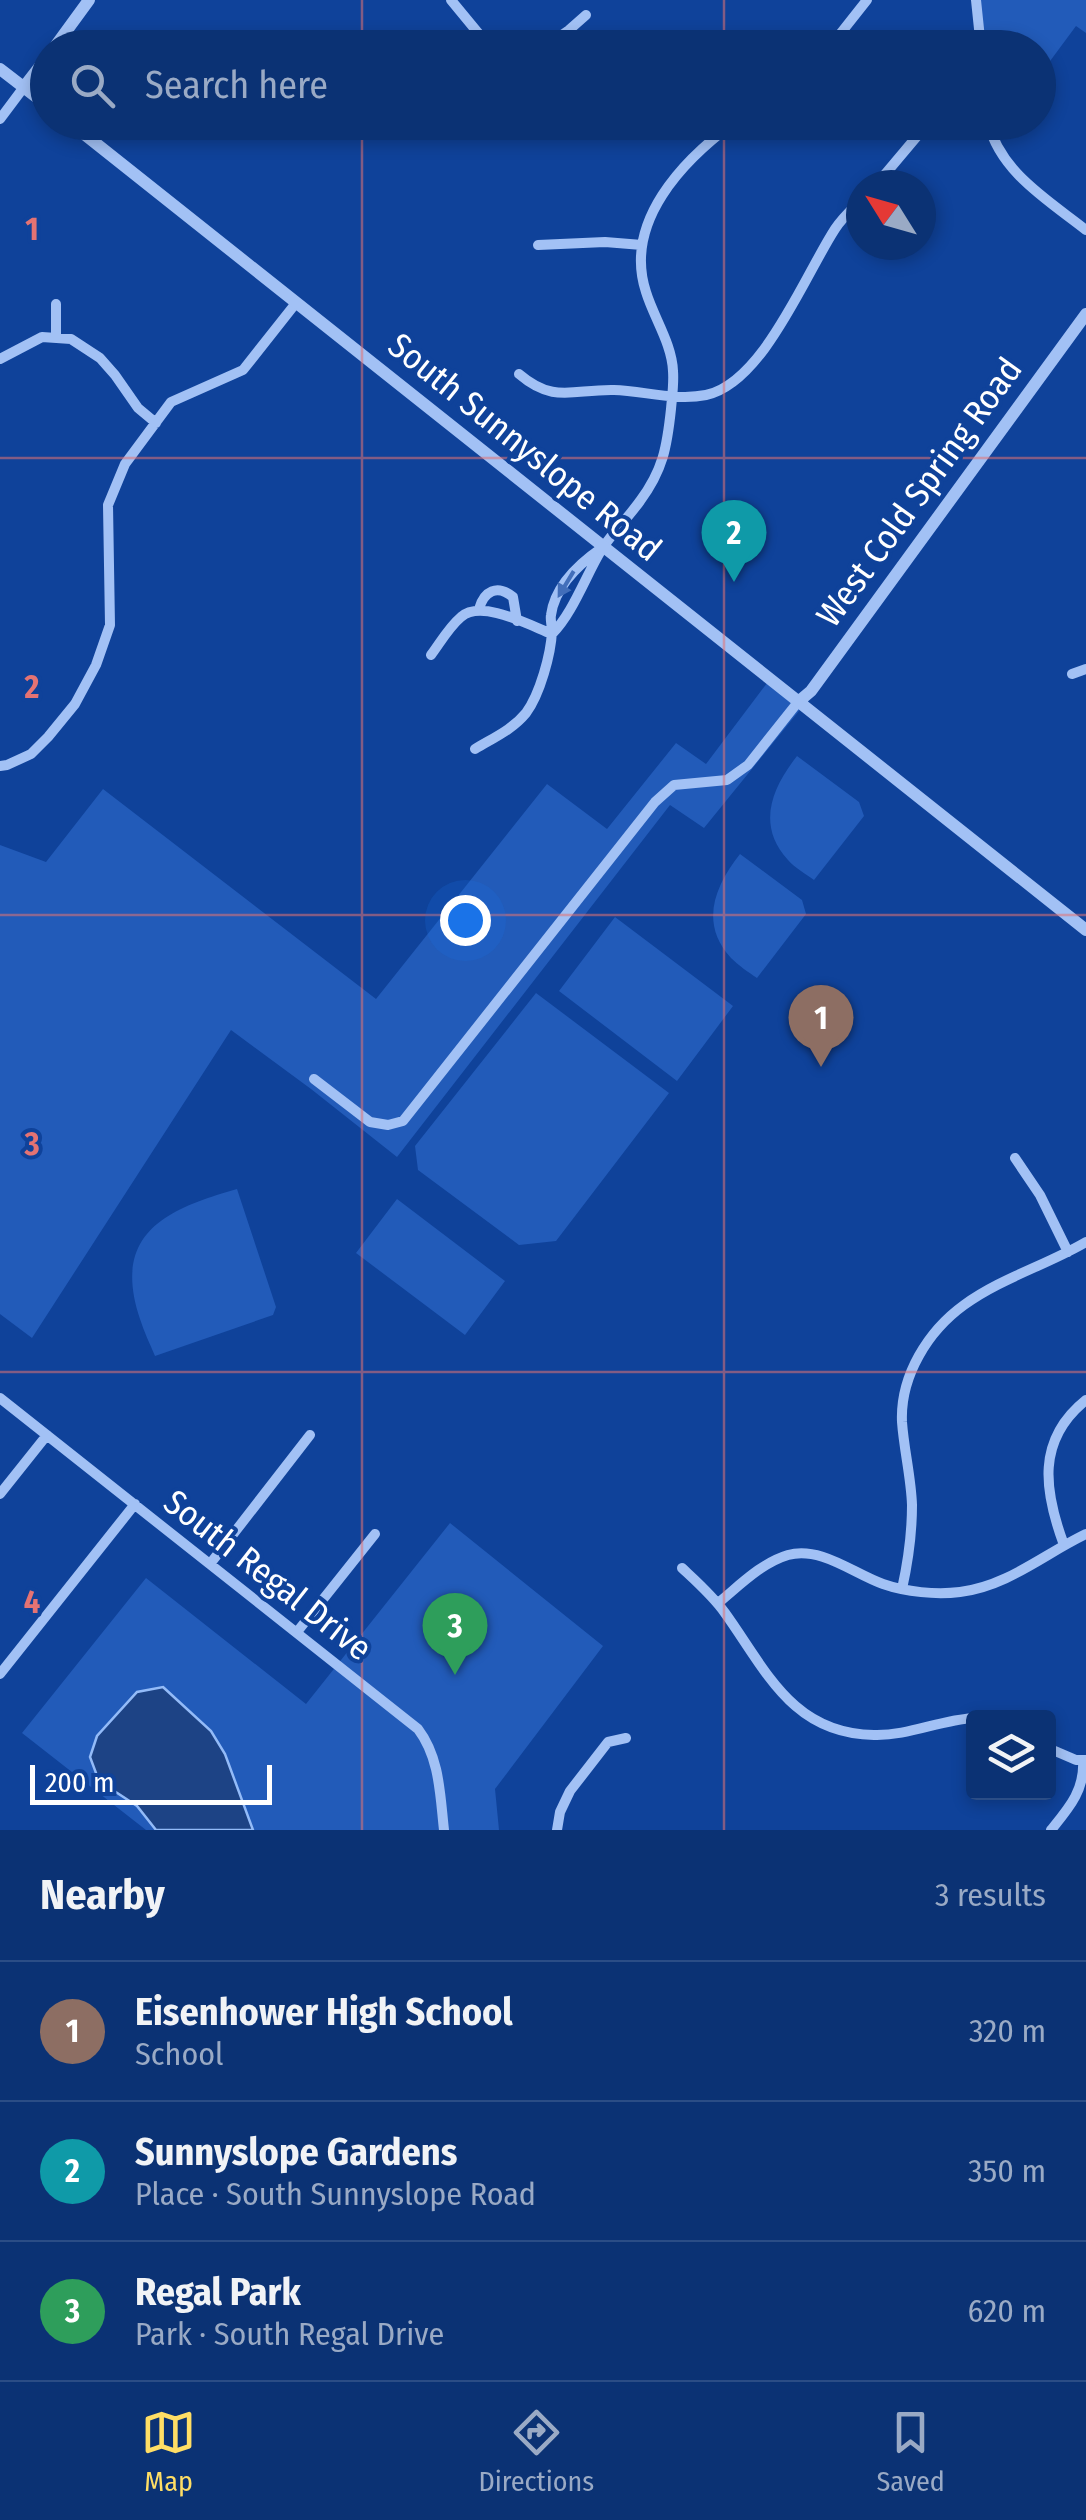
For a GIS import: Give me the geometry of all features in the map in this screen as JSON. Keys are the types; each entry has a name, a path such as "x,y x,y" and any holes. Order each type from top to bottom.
{"street":[{"path":"67,30 89,0"},
{"path":"451,0 476,30"},
{"path":"843,30 866,0"},
{"path":"976,0 978,30"},
{"path":"570,30 586,14"},
{"path":"0,68 30,92"},
{"path":"0,118 30,79"},
{"name":"South Sunnyslope Road","path":"92,140 1086,930"},
{"path":"474,749 510,729 527,711 540,685 552,634 551,614 562,587 580,563 603,548 638,504 662,464 668,442 673,366 644,285 642,245 650,218 675,178 714,140"},
{"path":"889,170 915,140"},
{"path":"995,140 1017,174 1086,230"},
{"path":"519,374 546,392 618,390 693,397 714,393 732,384 763,352 846,217"},
{"path":"538,245 642,245"},
{"path":"0,766 31,754 48,738 75,704 96,665 110,625 108,505 125,464 172,402 243,370 296,303"},
{"path":"56,304 56,338"},
{"name":"West Cold Spring Road","path":"798,702 811,690 1086,314"},
{"path":"0,360 42,337 71,339 100,358 138,408 156,423"},
{"path":"479,609 488,592 496,589 513,596 516,620"},
{"path":"431,655 464,614 479,609 552,634"},
{"path":"1072,674 1086,669"},
{"path":"314,1079 370,1122 403,1122 654,802 674,786 727,780 748,765 798,702"},
{"path":"1015,1158 1040,1194 1068,1252"},
{"path":"902,1589 912,1508 902,1415 919,1355 937,1330 970,1301 1086,1242"},
{"name":"South Regal Drive","path":"0,1398 410,1722 426,1740 436,1763 444,1830"},
{"path":"1064,1544 1050,1506 1048,1462 1061,1428 1086,1400"},
{"path":"0,1494 47,1435"},
{"path":"210,1564 310,1435"},
{"path":"0,1674 134,1504"},
{"path":"297,1632 375,1534"},
{"path":"718,1603 766,1566 795,1554 828,1559 902,1589 949,1593 978,1589 1009,1577 1086,1534"},
{"path":"682,1568 718,1603 779,1692 802,1713 830,1728 883,1735 966,1719"},
{"path":"557,1830 570,1791 608,1742 626,1738"},
{"path":"1052,1830 1076,1798 1084,1760 1056,1752"}],"shaded area":[{"path":"976,0 1086,0 1086,33 1076,26 1056,53 1056,30 979,30"},
{"path":"770,679 803,706 704,828 670,805 397,1157 231,1030 32,1338 0,1314 0,845 46,862 103,789 376,999 547,784 607,829 676,743 706,764"},
{"path":"797,756 859,802 864,816 814,880 791,863 778,847 770,820 775,794"},
{"path":"740,854 802,900 806,914 757,978 734,961 721,945 713,918 718,892"},
{"path":"615,917 733,1006 677,1081 559,991"},
{"path":"536,993 669,1093 556,1241 519,1245 418,1170 415,1146"},
{"path":"237,1189 276,1307 273,1315 155,1356 133,1290 133,1265 139,1245 168,1216"},
{"path":"397,1199 505,1281 465,1335 356,1253"},
{"path":"450,1523 603,1646 495,1789 499,1830 146,1830 22,1733 146,1578 306,1704"},
{"path":"163,1687 211,1731 225,1754 253,1830 156,1830 137,1806 99,1781 90,1757 97,1736 137,1692"}],"place":[{"name":"Sunnyslope Gardens","path":"734,582"},
{"name":"Eisenhower High School","path":"821,1067"},
{"name":"Regal Park","path":"455,1675"}]}
